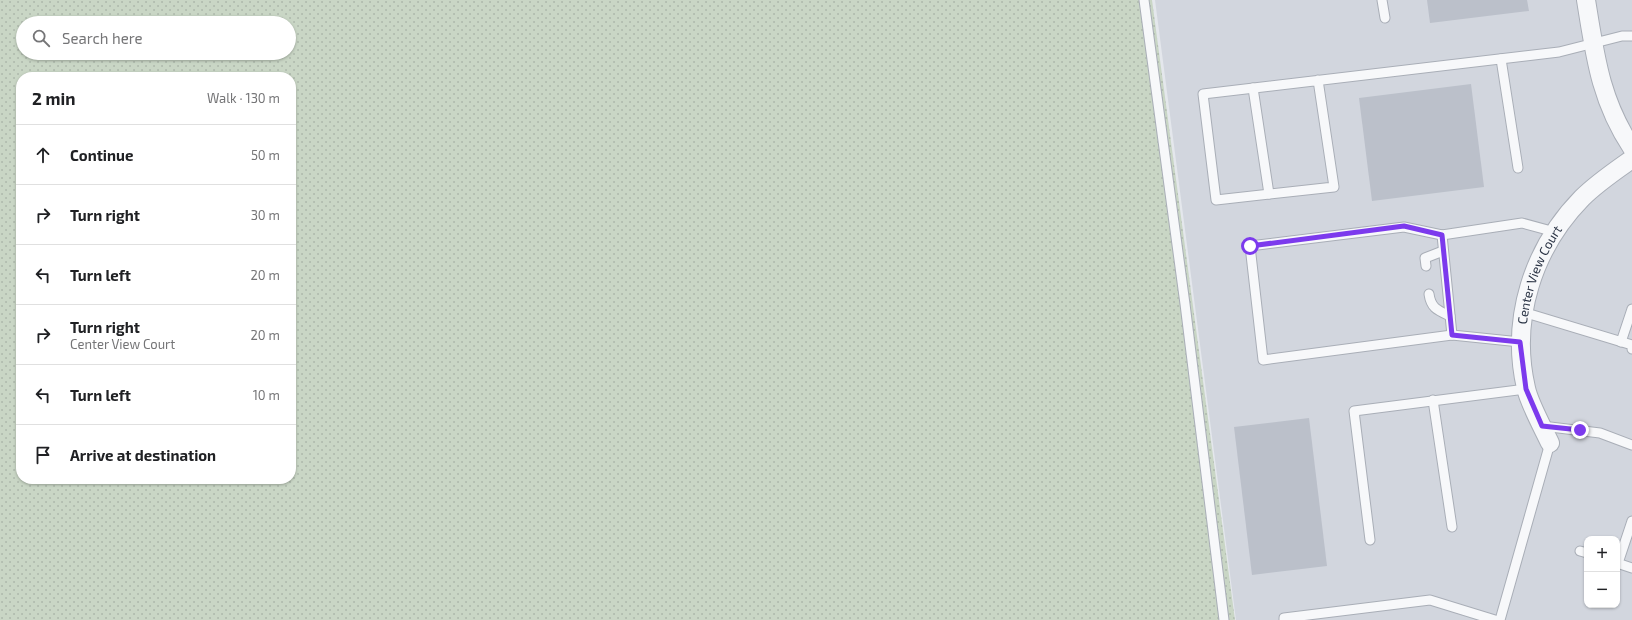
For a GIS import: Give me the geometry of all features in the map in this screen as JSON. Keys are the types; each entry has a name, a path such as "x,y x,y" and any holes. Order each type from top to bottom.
{"street":[{"path":"1586,0 1600,77 1612,113 1620,130 1632,148"},
{"name":"Center View Court","path":"1550,443 1526,389 1520,342 1523,312 1528,288 1544,249 1567,215 1583,198 1607,177 1632,159"}],"lane":[{"path":"1144,0 1185,304 1224,620"},
{"path":"1382,0 1385,18"},
{"path":"1318,80 1334,187 1216,200 1203,94 1318,80 1559,52 1622,36 1632,36"},
{"path":"1501,59 1518,168"},
{"path":"1253,88 1269,194"},
{"path":"1520,342 1452,335 1263,360 1250,246 1404,226 1442,235 1522,223 1555,232"},
{"path":"1442,235 1452,335"},
{"path":"1426,266 1425,258 1443,251"},
{"path":"1429,294 1431,304 1439,311 1450,316"},
{"path":"1621,342 1632,309"},
{"path":"1523,312 1632,345 1632,348"},
{"path":"1370,540 1354,411 1526,389"},
{"path":"1433,400 1452,527"},
{"path":"1542,426 1600,433 1632,445"},
{"path":"1500,620 1550,443"},
{"path":"1620,555 1632,521"},
{"path":"1620,564 1632,568"},
{"path":"1284,620 1284,618 1430,600 1495,620"}],"shaded area":[{"path":"1155,0 1632,0 1632,620 1236,620"}],"green space":[{"path":"0,0 1152,0 1235,620 0,620"}],"building":[{"path":"1427,0 1527,0 1529,11 1430,23"},
{"path":"1471,84 1484,187 1372,201 1359,98"},
{"path":"1309,418 1327,566 1252,575 1234,427"}],"route":[{"path":"1250,246 1404,226 1442,235 1452,335 1520,342 1526,389 1542,426 1580,430"}]}
